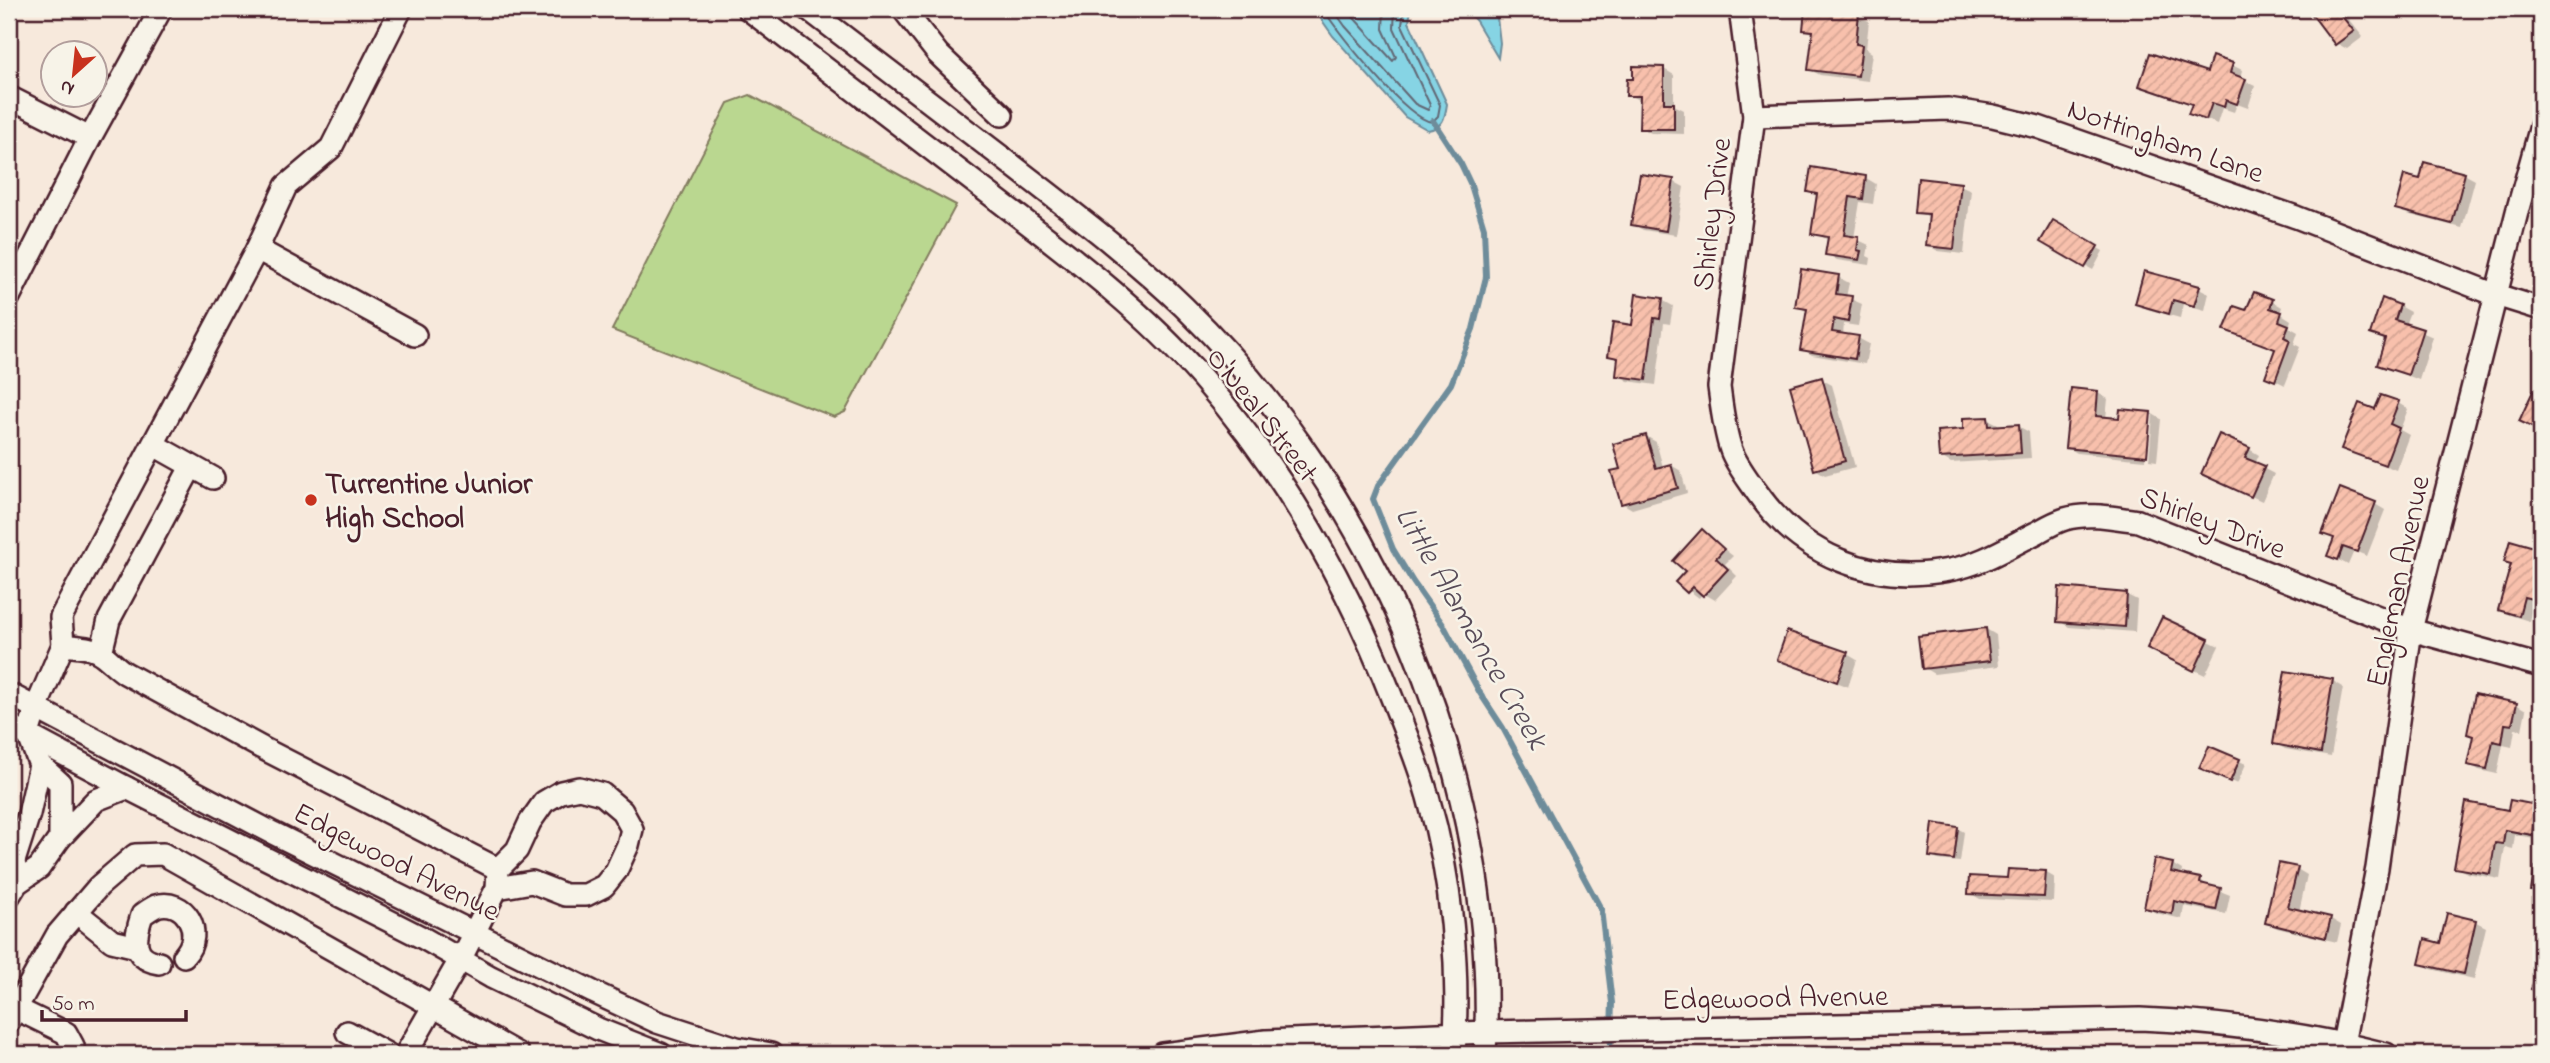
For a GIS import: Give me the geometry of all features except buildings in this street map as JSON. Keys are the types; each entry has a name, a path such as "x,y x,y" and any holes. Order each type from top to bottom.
{"street":[{"path":"9,297 90,138 161,9"},
{"path":"60,838 60,783 40,765 18,729 36,708 63,645 61,617 257,248 286,186 331,148 401,9"},
{"name":"O'Neal Street","path":"748,9 1119,295 1201,377 1252,440 1299,509 1340,578 1375,654 1429,798 1446,881 1451,922 1456,989 1455,1044"},
{"name":"O'Neal Street","path":"808,9 1129,255 1229,353 1315,465 1352,523 1388,596 1419,664 1443,732 1463,808 1477,888 1486,984 1485,1054"},
{"path":"903,9 938,54 1002,114"},
{"name":"Shirley Drive","path":"1740,9 1754,116 1719,387 1723,422 1732,453 1772,514 1796,536 1851,566 1890,575 1950,570 1982,561 2063,519 2091,515 2138,521 2411,630 2541,666"},
{"path":"9,97 90,138"},
{"name":"Nottingham Lane","path":"1754,116 1948,109 2004,118 2038,127 2296,217 2496,295 2541,309"},
{"name":"Engleman Avenue","path":"2341,1049 2377,868 2411,630 2541,126"},
{"path":"257,248 415,335"},
{"path":"154,445 213,478"},
{"path":"101,653 109,620 191,467"},
{"path":"63,645 88,648 101,653 115,667 137,680 497,879 532,882 565,895 586,895 604,886 628,845 632,829 622,811 602,794 579,788 561,792 544,802 497,879 460,960 406,1054"},
{"name":"Edgewood Avenue","path":"9,694 133,761 473,934 704,1047 737,1048 771,1054"},
{"name":"Edgewood Avenue","path":"18,729 127,788 423,938 460,960 598,1029 661,1054"},
{"path":"13,890 14,861 29,814 40,765"},
{"path":"13,890 39,868 60,838 96,800 127,788"},
{"path":"73,1054 73,1046 66,1033 12,1015 57,935 99,886 135,855 163,854 518,1054"},
{"path":"159,963 148,959 137,947 135,937 142,915 157,906 167,905 182,911 191,920 194,933 191,948 184,956"},
{"path":"76,912 112,941 137,947"},
{"name":"Edgewood Avenue","path":"1163,1054 1266,1041 1455,1044 1486,1032 2140,1019 2197,1021 2258,1028 2341,1049 2386,1054"},
{"path":"347,1032 387,1054"}],"green space":[{"path":"750,95 956,205 845,412 834,417 612,330 728,103"}],"water":[{"path":"1314,9 1411,9 1409,22 1447,104 1440,124 1428,130 1405,117 1333,36"},
{"path":"1465,9 1496,9 1500,43 1498,58 1476,21"}],"waterway":[{"name":"Little Alamance Creek","path":"1433,121 1461,164 1471,185 1484,228 1486,277 1473,329 1451,384 1378,486 1373,499 1393,549 1444,626 1480,693 1503,728 1601,909 1612,1003 1610,1054"}],"place":[{"name":"Turrentine Junior High School","path":"311,500"}]}
